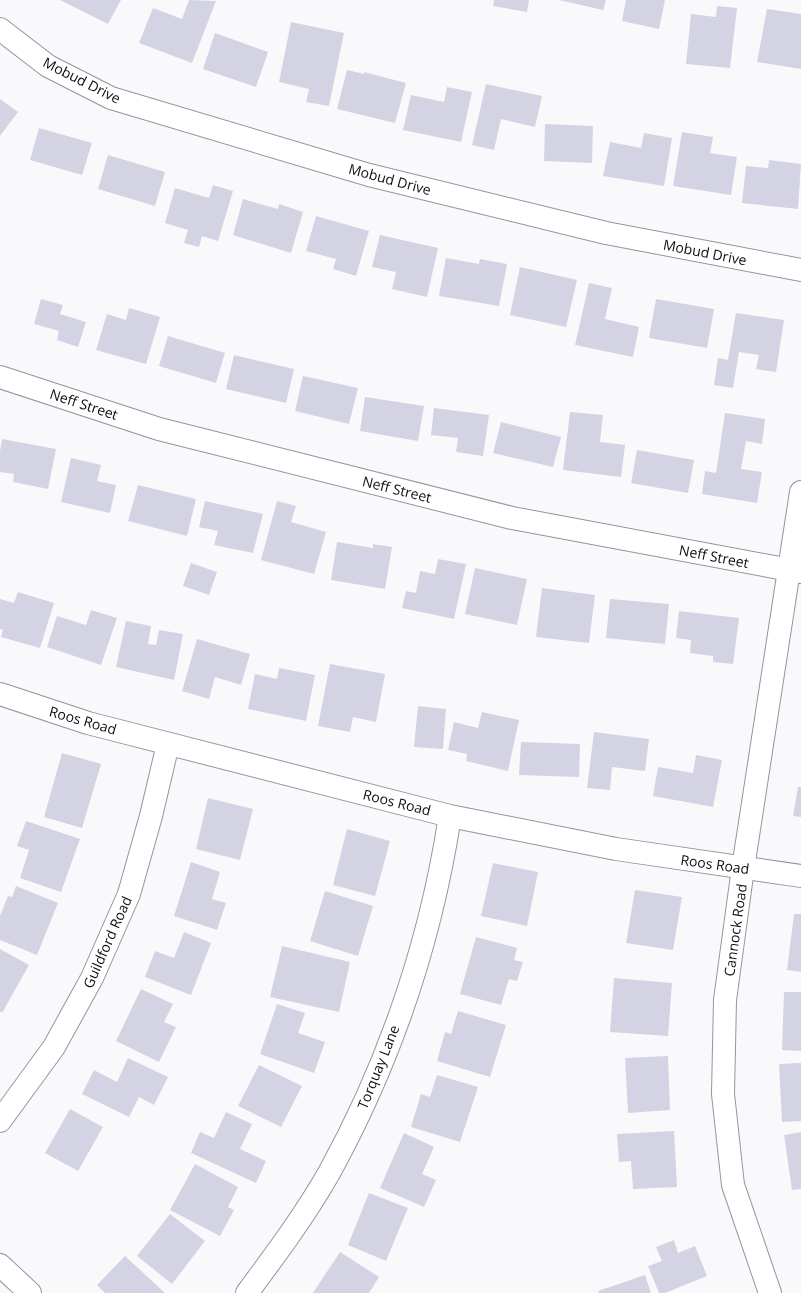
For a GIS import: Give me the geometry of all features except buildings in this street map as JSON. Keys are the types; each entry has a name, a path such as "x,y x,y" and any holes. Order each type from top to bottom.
{"street":[{"name":"Mobud Drive","path":"0,29 48,66 111,98 369,175 606,233 801,270"},
{"name":"Neff Street","path":"0,377 159,429 512,518 795,571"},
{"name":"Cannock Road","path":"770,1293 733,1185 723,1094 725,1000 743,868 795,571 801,492"},
{"name":"Roos Road","path":"0,694 88,723 450,816 616,849 801,876"},
{"name":"Guildford Road","path":"0,1121 54,1047 92,978 129,894 151,816 168,744"},
{"name":"Torquay Lane","path":"247,1293 285,1243 328,1174 365,1102 404,1004 421,950 443,864 450,816"},
{"path":"0,1265 30,1293"}]}
